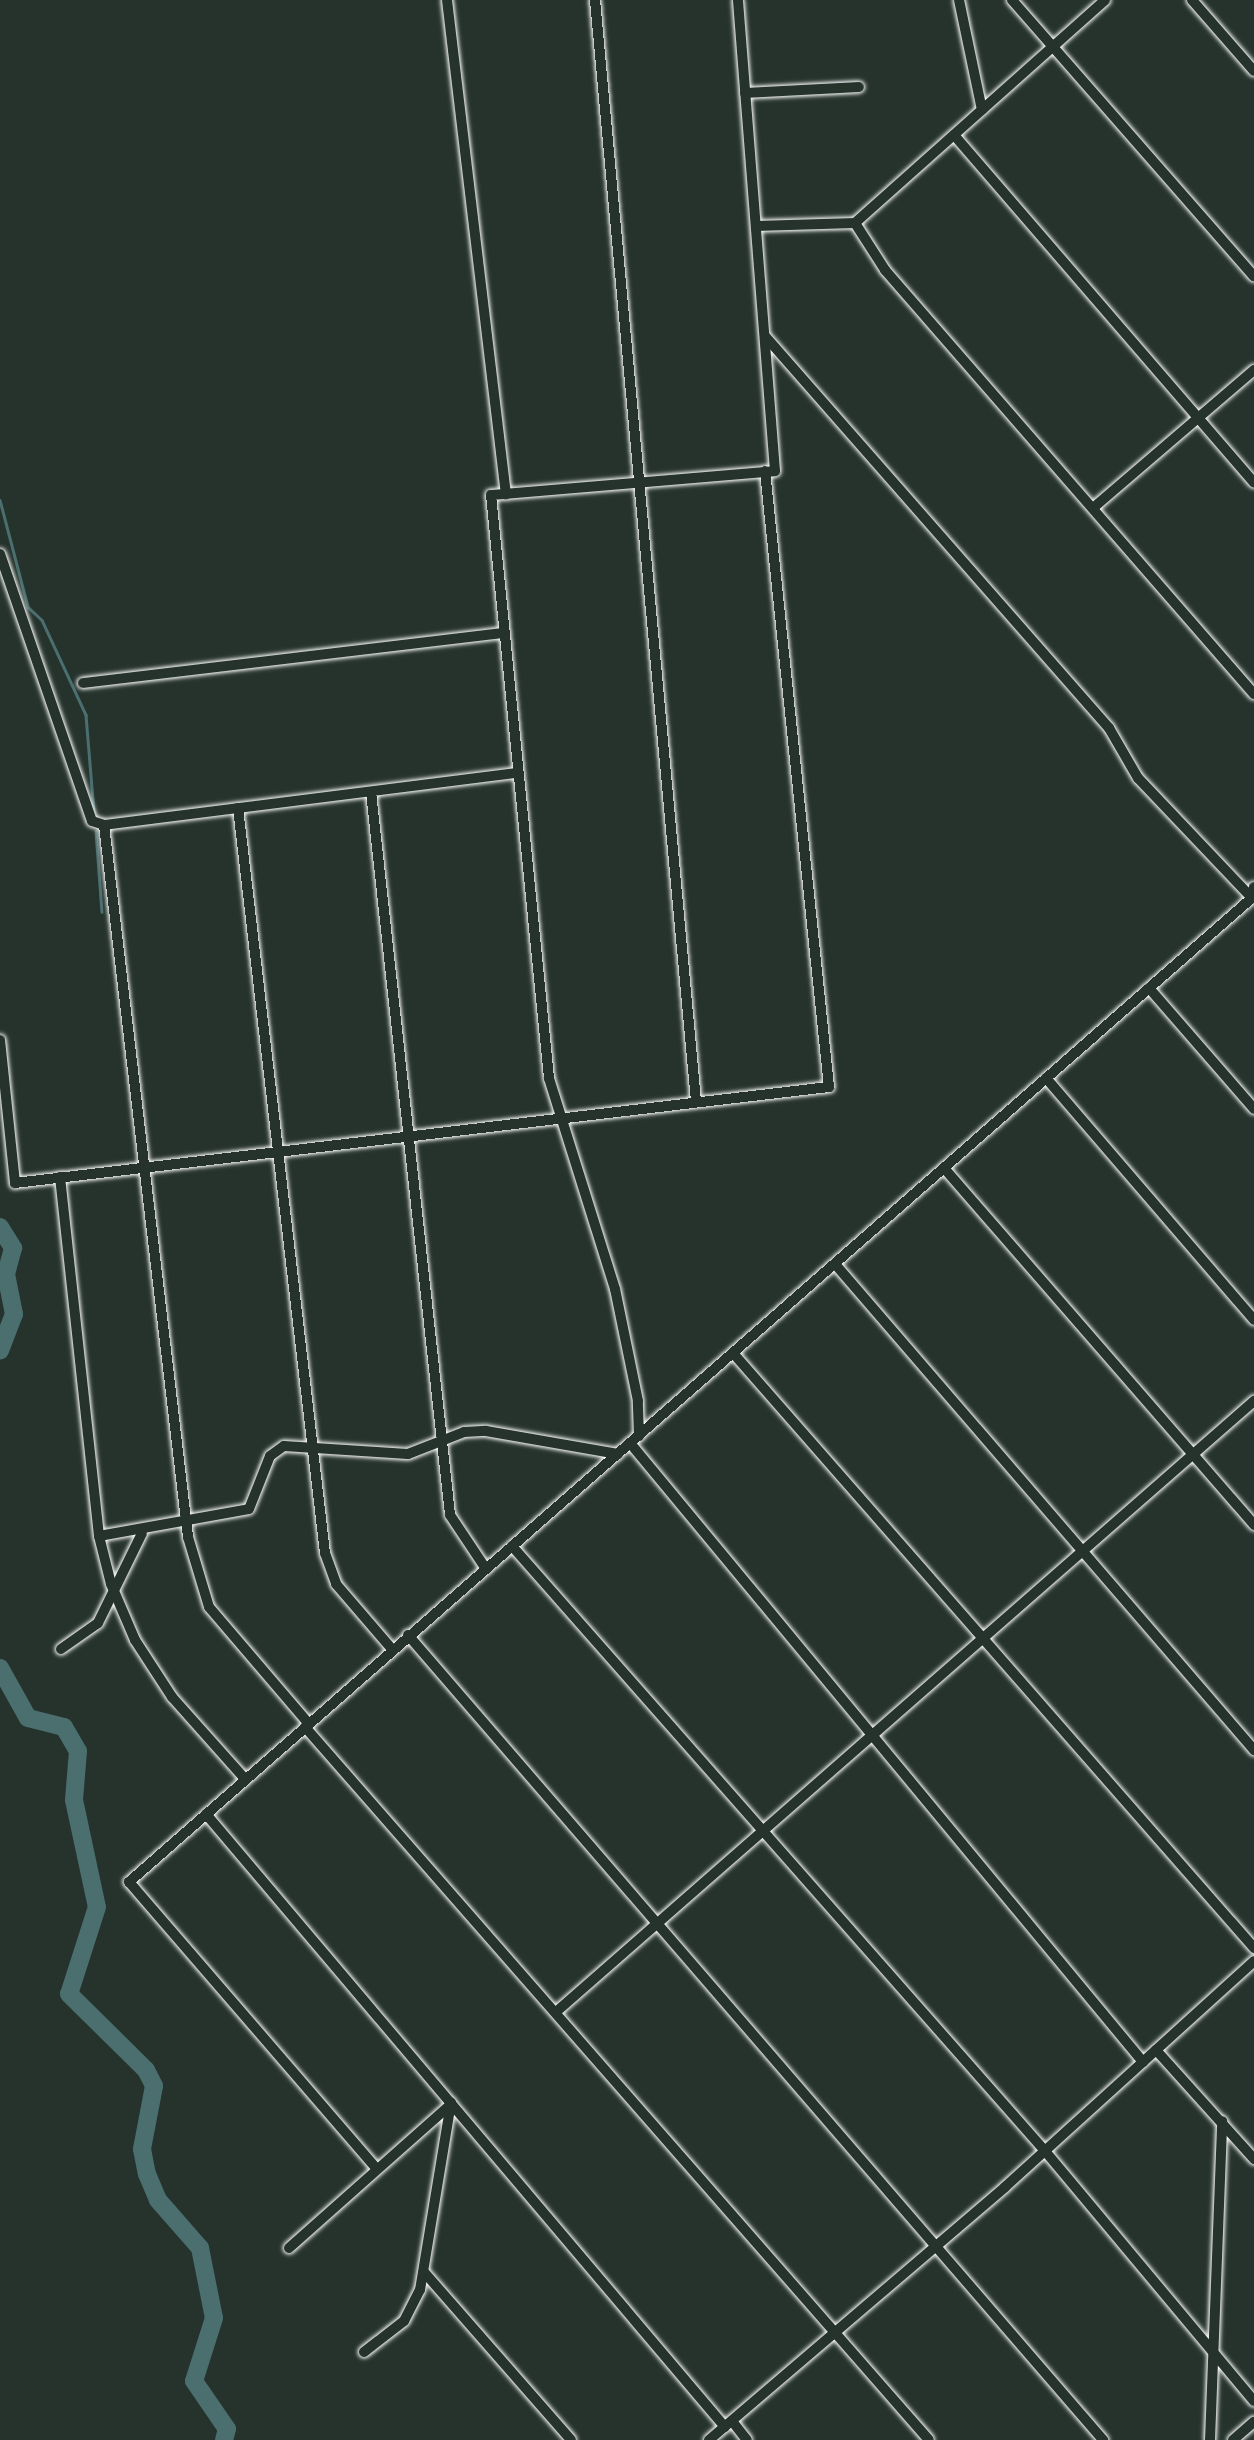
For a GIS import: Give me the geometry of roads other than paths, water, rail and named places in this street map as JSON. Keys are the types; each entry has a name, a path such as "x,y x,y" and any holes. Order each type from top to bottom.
{"street":[{"path":"447,0 506,494"},
{"path":"595,0 636,482 696,1102"},
{"path":"738,0 776,471 490,496 557,1118 615,1290 638,1401 634,1440 871,1737 1143,2062"},
{"path":"959,0 982,110"},
{"path":"1012,0 1254,276"},
{"path":"756,226 855,223 1105,0"},
{"path":"1192,0 1254,71"},
{"path":"745,93 859,87"},
{"path":"954,135 1254,482"},
{"path":"855,223 884,270 1254,694"},
{"path":"376,2168 129,1882 1253,896 1138,778 1109,728 764,336"},
{"path":"1093,508 1254,370"},
{"path":"0,1040 15,1183 829,1087 765,472"},
{"path":"0,554 85,816 104,825 518,773"},
{"path":"82,683 504,633"},
{"path":"371,792 450,1515 486,1569"},
{"path":"238,808 276,1152 330,1573 392,1649"},
{"path":"104,825 186,1524 209,1606 307,1726 930,2440"},
{"path":"1149,988 1254,1110"},
{"path":"1046,1078 1254,1320"},
{"path":"944,1168 1254,1525"},
{"path":"60,1178 98,1536 114,1591 172,1697 246,1779"},
{"path":"834,1264 1254,1750"},
{"path":"734,1353 1254,1948"},
{"path":"556,2012 1254,1402"},
{"path":"98,1536 142,1533 249,1509 270,1456 284,1446 311,1443 408,1454 486,1431 618,1454"},
{"path":"61,1649 98,1623 142,1533"},
{"path":"512,1546 1045,2152 1212,2356 1254,2401"},
{"path":"408,1635 940,2243 1104,2440"},
{"path":"206,1814 728,2424 747,2440"},
{"path":"710,2440 1045,2152 1254,1961"},
{"path":"1156,2050 1254,2158"},
{"path":"288,2248 452,2103"},
{"path":"364,2352 404,2321 424,2272 452,2103"},
{"path":"1210,2440 1222,2121"},
{"path":"424,2272 572,2440"},
{"path":"1233,2440 1254,2422"}],"waterway":[{"path":"0,500 28,607 42,620 86,715 94,813"},
{"path":"96,831 102,912"},
{"path":"0,1227 13,1248 6,1274 14,1314 0,1350"},
{"path":"0,1668 28,1718 64,1727 78,1751 74,1800 97,1907 69,1994 146,2070 154,2086 142,2149 158,2200 200,2248 214,2318 194,2381 227,2429 224,2440"}]}
